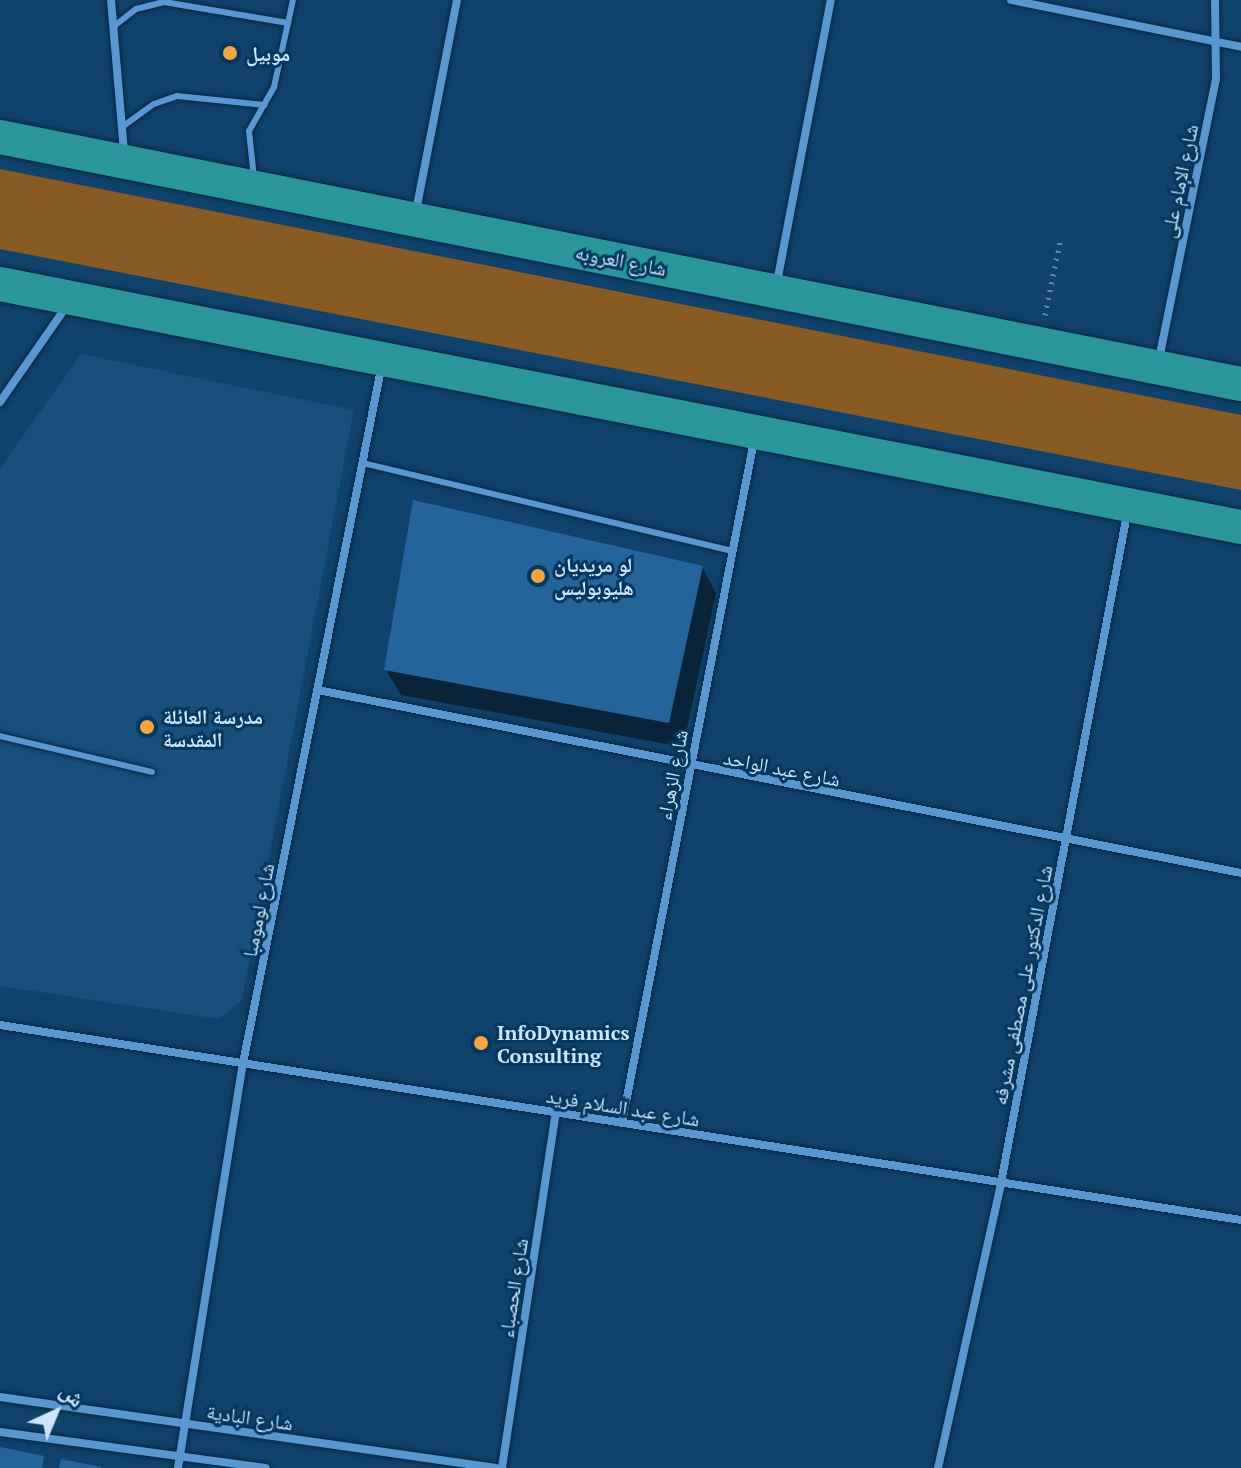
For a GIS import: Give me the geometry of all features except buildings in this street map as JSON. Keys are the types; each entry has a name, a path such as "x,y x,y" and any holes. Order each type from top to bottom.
{"highway":[{"name":"شارع العروبه","path":"0,137 256,185 414,220 1241,384"},
{"path":"0,284 1241,527"}],"street":[{"path":"111,0 125,162"},
{"path":"414,220 457,0"},
{"path":"776,291 831,0"},
{"path":"1011,0 1241,47"},
{"name":"شارع الإمام على","path":"1157,367 1213,98 1218,43 1215,0"},
{"path":"0,402 73,298"},
{"name":"شارع لومومبا","path":"178,1468 243,1063 383,360"},
{"name":"شارع الزهراء","path":"622,1123 756,433"},
{"name":"شارع الدكتور على مصطفى مشرفه","path":"938,1468 1001,1183 1128,505"},
{"name":"شارع عبد الواحد","path":"318,690 1241,873"},
{"name":"شارع عبد السلام فريد","path":"0,1025 1241,1220"},
{"name":"شارع الحصباء","path":"499,1468 556,1113"},
{"name":"شارع البادية","path":"0,1397 499,1468"},
{"path":"0,1432 266,1468"}],"lane":[{"path":"256,185 247,145 249,131 265,105 293,0"},
{"path":"113,27 136,9 164,2 288,23"},
{"path":"122,127 154,104 177,96 265,105"},
{"path":"363,463 733,551"},
{"path":"0,736 152,772"}],"path":[{"path":"1039,343 1060,242"}],"shaded area":[{"path":"0,169 1241,415 1241,490 0,249"},
{"name":"مدرسة العائلة المقدسة","path":"81,354 354,410 242,1000 219,1019 0,986 0,468"}],"place":[{"name":"موبيل","path":"230,53"},
{"name":"لو مريديان هليوبوليس","path":"538,576"},
{"name":"مدرسة العائلة المقدسة","path":"147,727"},
{"name":"InfoDynamics Consulting","path":"481,1043"}]}
